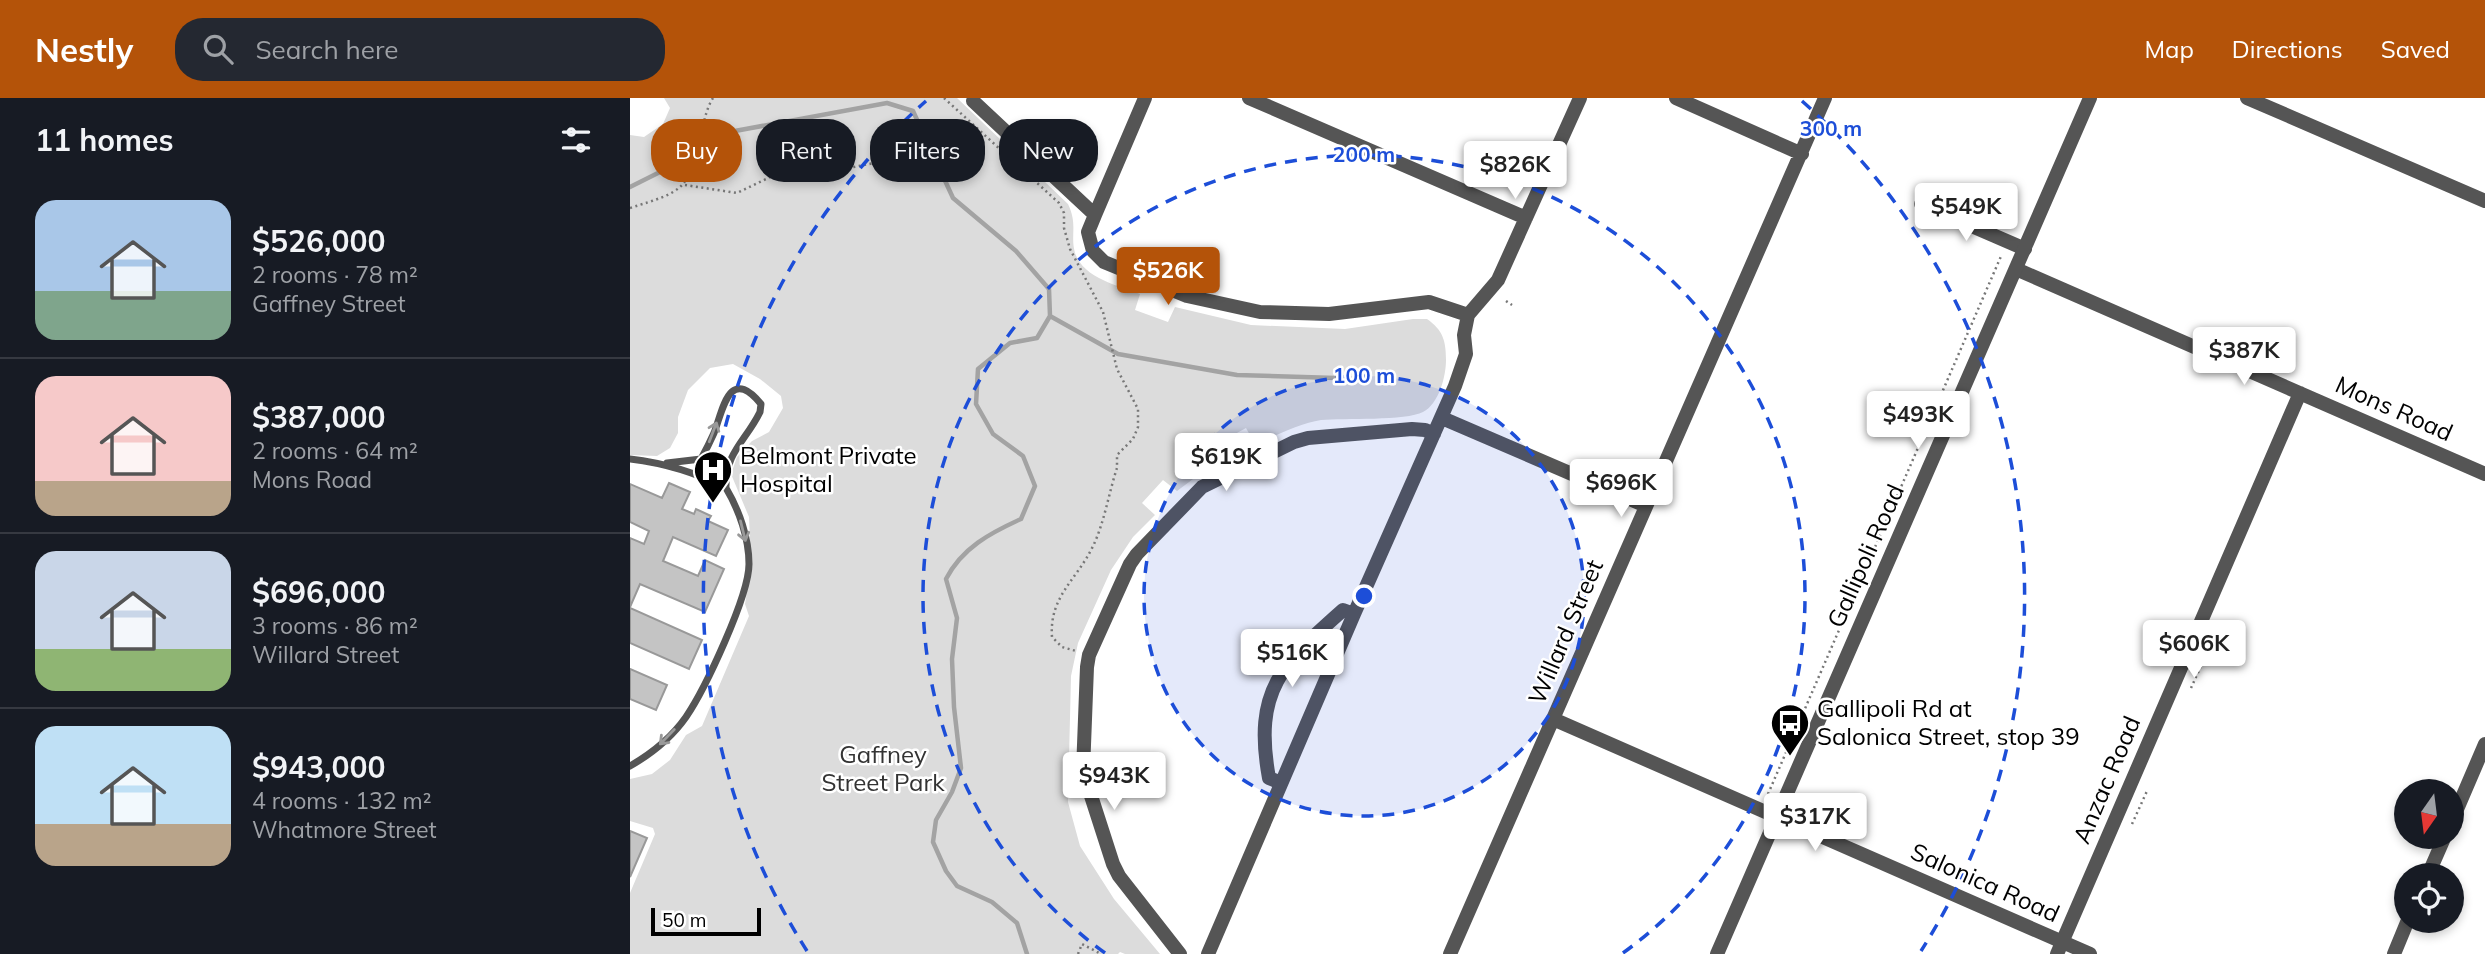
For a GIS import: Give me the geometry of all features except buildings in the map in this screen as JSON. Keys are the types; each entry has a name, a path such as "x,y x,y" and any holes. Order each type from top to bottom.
{"street":[{"path":"1145,98 1088,232 1093,251 1104,262 1187,296 1261,312 1329,314 1429,302 1468,315"},
{"path":"1248,98 1526,218"},
{"path":"1208,954 1354,614 1442,418 1463,362 1468,315 1498,280 1580,98"},
{"path":"1676,98 1802,154"},
{"name":"Willard Street","path":"1450,954 1825,98"},
{"name":"Gallipoli Road","path":"1717,954 2090,98"},
{"path":"2247,98 2485,201"},
{"path":"972,99 1095,215"},
{"path":"1921,204 2025,249"},
{"name":"Mons Road","path":"2016,269 2485,474"},
{"name":"Anzac Road","path":"2059,948 2300,393"},
{"path":"1442,418 1646,506"},
{"path":"1180,954 1119,876 1087,783 1082,759 1087,667 1130,564 1202,487 1293,442 1308,438 1412,429 1434,434"},
{"path":"1281,783 1269,778 1266,760 1265,723 1271,692 1283,668 1298,650 1343,610 1354,614"},
{"name":"Salonica Road","path":"1553,719 1777,817 2059,948 2090,954"},
{"path":"2464,793 2485,744"},
{"path":"2394,954 2403,933"}],"lane":[{"path":"630,766 649,755 685,719 707,680 742,597 749,565 744,531 726,488 725,472 731,455 760,412 761,404 754,396 741,390 733,390 724,398 714,432 701,459"},
{"path":"630,459 662,464 707,478 726,488"},
{"path":"662,464 701,459 715,463 725,472"}],"path":[{"path":"685,185 695,161 713,98"},
{"path":"944,98 1059,203 1064,214 1064,228 1070,249 1103,312 1117,369 1139,409 1138,427 1133,439 1117,455 1117,468 1093,546 1056,603 1050,619 1052,637 1062,647 1090,655"},
{"path":"630,208 660,199 685,185 737,192 791,167 808,163 844,169 870,164"},
{"path":"1768,794 2003,253"},
{"path":"1506,301 1512,305"},
{"path":"2191,688 2220,624"},
{"path":"2132,824 2147,791"},
{"path":"1078,954 1082,944 1101,954"}],"green space":[{"name":"Gaffney Street Park","path":"664,98 957,98 979,119 870,119 870,182 985,182 985,125 999,138 999,182 1045,182 1068,204 1073,218 1074,247 1079,262 1103,280 1140,294 1135,310 1168,322 1175,307 1251,325 1345,329 1427,319 1440,332 1445,347 1445,374 1433,403 1423,412 1389,418 1321,420 1255,444 1246,428 1215,445 1224,461 1177,491 1163,480 1142,503 1155,515 1133,537 1111,570 1078,643 1071,676 1068,802 1080,846 1114,899 1160,954 630,954 630,893 655,834 653,828 630,821 630,779 652,774 670,760 686,735 702,726 749,616 745,604 751,567 749,517 731,474 737,457 752,441 769,432 783,408 781,396 760,379 733,364 710,368 688,390 678,417 678,433 670,448 657,456 630,455 630,135 644,137 651,132 651,182 742,182 742,119 665,119 670,108"}],"waterway":[{"path":"630,187 664,170 684,146 724,133 887,103 913,111 953,198 1016,251 1049,289 1050,316 1037,338 1010,343 978,369 976,404 993,434 1023,456 1035,486 1021,519 998,530 969,550 946,579 957,618 952,659 961,768 952,792 936,820 933,842 946,871 957,886 992,902 1017,923 1027,954"},
{"path":"1050,316 1118,354 1237,375 1369,379"}],"place":[{"name":"Belmont Private Hospital","path":"713,504"},
{"name":"Gallipoli Rd at Salonica Street, stop 39","path":"1790,757"}]}
